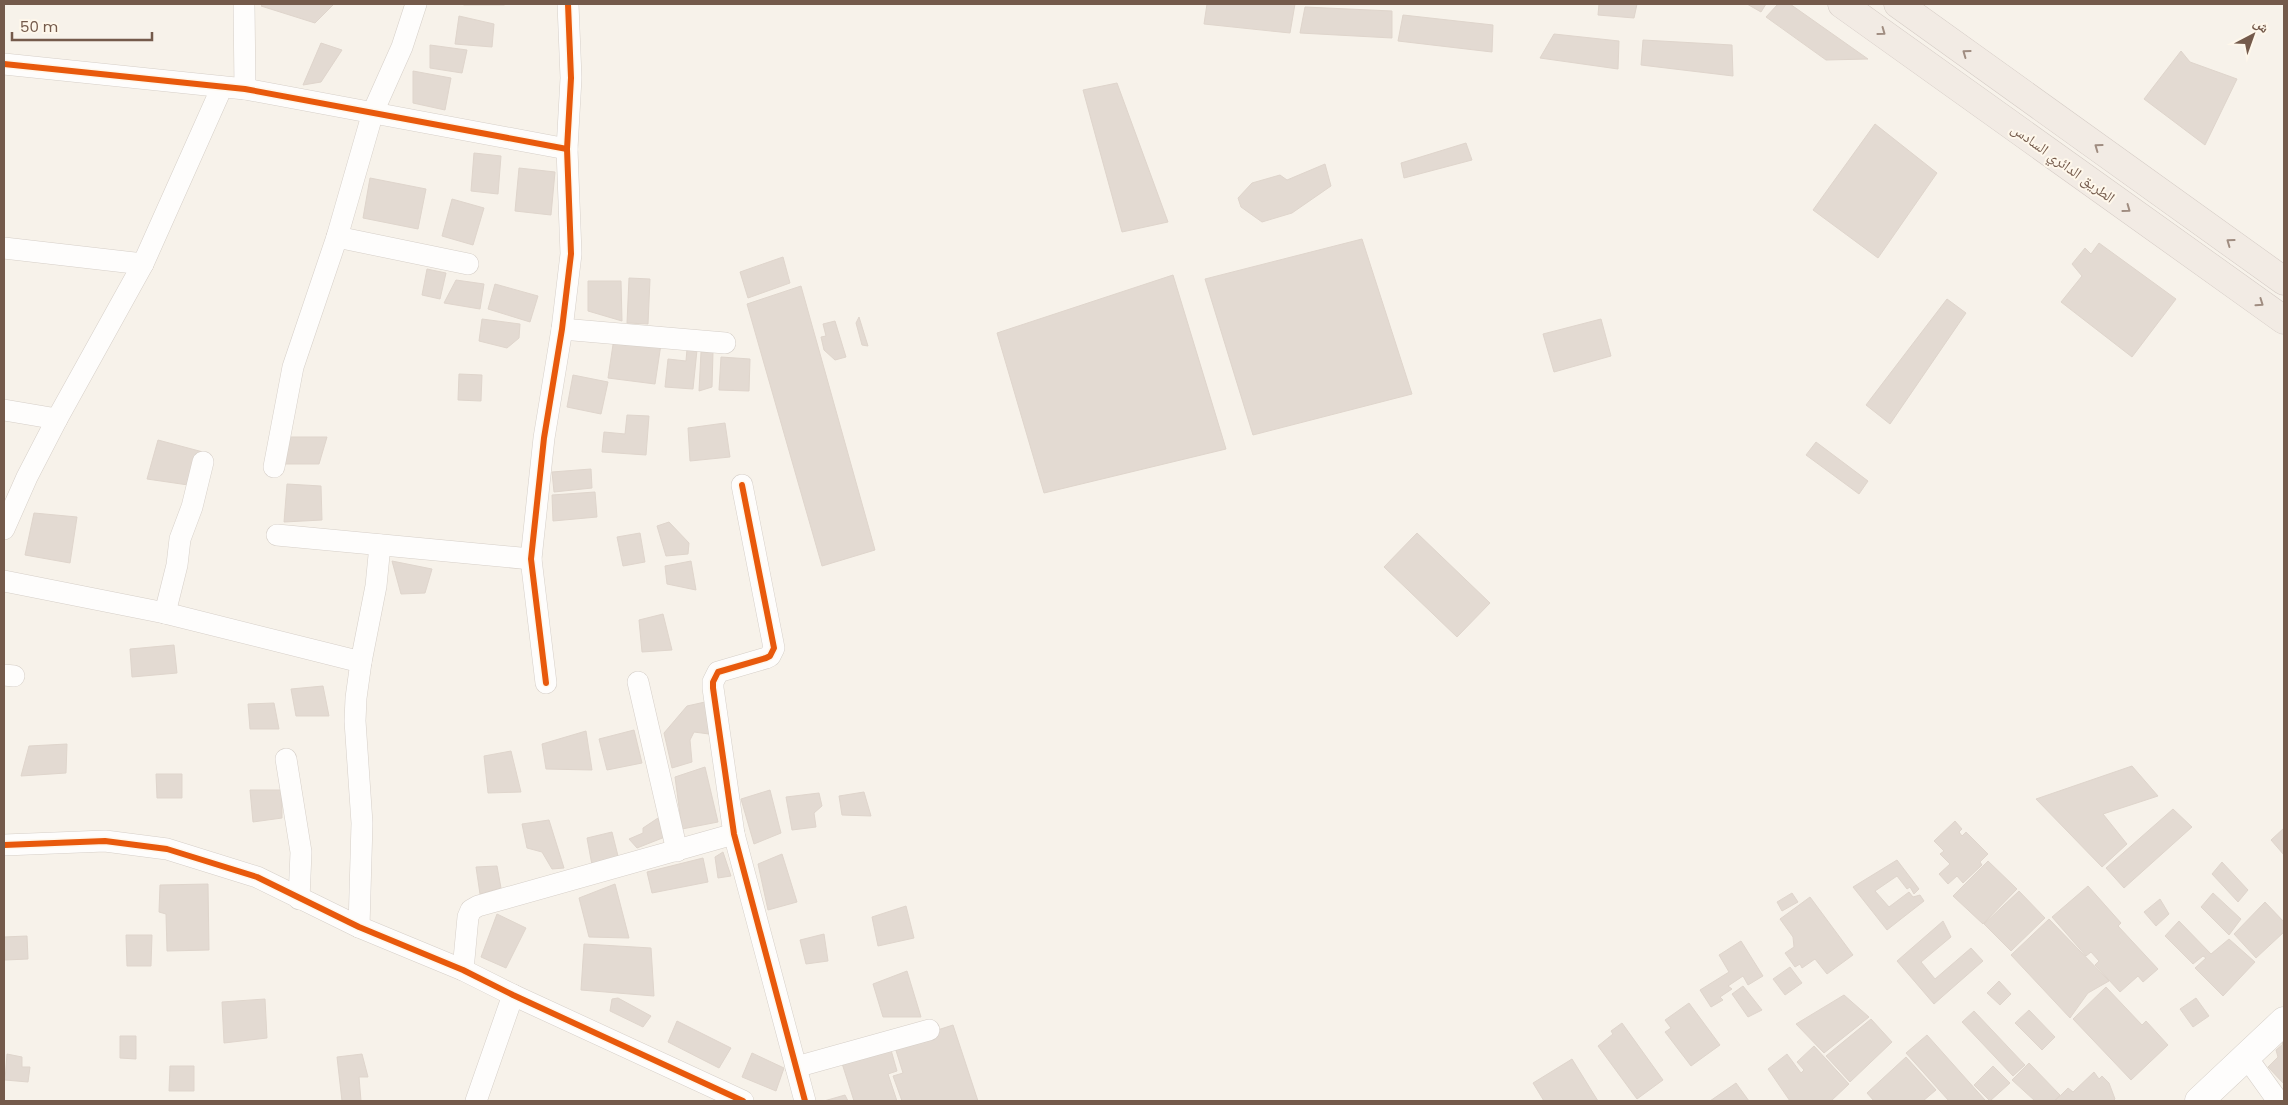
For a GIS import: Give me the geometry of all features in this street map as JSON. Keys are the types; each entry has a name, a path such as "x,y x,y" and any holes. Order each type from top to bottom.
{"highway":[{"name":"الطريق الدائري السادس","path":"1842,4 2284,320"},
{"path":"1898,4 2284,281"}],"main road":[{"path":"2199,1101 2245,1055 2284,1021"}],"street":[{"path":"244,4 245,89"},
{"path":"274,467 293,367 337,237 373,112 402,47 416,4"},
{"path":"546,683 531,560 544,438 562,328 571,254 566,149 571,78 568,4"},
{"path":"4,64 245,89 566,149"},
{"path":"4,529 27,476 143,264 222,87"},
{"path":"337,237 468,264"},
{"path":"4,248 143,264"},
{"path":"562,328 725,343"},
{"path":"4,410 57,419"},
{"path":"165,613 177,566 180,538 192,507 203,462"},
{"path":"742,485 774,648 770,656 766,658 722,670 715,676 713,682 734,834 804,1101"},
{"path":"277,535 531,560"},
{"path":"360,927 362,823 355,721 361,662 376,586 380,545"},
{"path":"4,581 165,613 361,662"},
{"path":"638,682 677,851"},
{"path":"286,760 301,852 299,898"},
{"path":"463,970 468,917 471,910 478,906 734,834"},
{"path":"4,845 105,841 168,849 257,877 360,927 463,970 513,996 743,1101"},
{"path":"476,1101 513,996"},
{"path":"796,1067 929,1030"},
{"path":"2245,1055 2278,1101"}],"building":[{"path":"263,4 334,4 315,23 261,6"},
{"path":"504,4 504,5 464,5"},
{"path":"1207,4 1295,4 1290,33 1204,24"},
{"path":"1599,4 1637,4 1634,18 1598,15"},
{"path":"1747,4 1766,4 1761,12"},
{"path":"1778,4 1790,4 1868,59 1826,60 1766,17"},
{"path":"1305,7 1392,11 1392,38 1300,33"},
{"path":"1403,15 1493,25 1492,52 1398,41"},
{"path":"459,16 494,24 492,47 455,44"},
{"path":"1554,34 1619,41 1618,69 1540,58"},
{"path":"1643,40 1732,45 1733,76 1641,65"},
{"path":"321,43 342,50 321,82 303,85"},
{"path":"430,45 467,50 462,73 430,68"},
{"path":"2181,51 2190,62 2237,79 2205,145 2144,99"},
{"path":"413,71 451,78 445,110 413,103"},
{"path":"1117,83 1168,222 1122,232 1083,90"},
{"path":"1875,124 1937,173 1878,258 1813,210"},
{"path":"1466,143 1472,160 1404,178 1401,163"},
{"path":"474,153 501,156 498,194 471,191"},
{"path":"1325,164 1331,186 1292,213 1262,222 1241,207 1238,198 1252,183 1280,175 1287,180"},
{"path":"519,168 555,172 551,215 515,211"},
{"path":"370,178 426,189 418,229 363,218"},
{"path":"452,199 484,208 473,245 442,236"},
{"path":"1362,239 1412,394 1253,435 1205,279"},
{"path":"2099,243 2176,299 2132,357 2061,302 2082,276 2072,264 2085,248 2091,254"},
{"path":"783,257 790,283 748,298 740,272"},
{"path":"427,269 446,273 440,299 422,295"},
{"path":"1173,275 1226,449 1044,493 997,333"},
{"path":"629,278 650,279 648,324 627,323"},
{"path":"456,280 484,284 480,309 444,303"},
{"path":"588,281 621,281 622,321 588,311"},
{"path":"495,284 538,296 530,322 488,309"},
{"path":"801,286 875,550 822,566 747,304"},
{"path":"1947,299 1966,313 1890,424 1866,405"},
{"path":"859,317 868,346 862,345 856,323"},
{"path":"482,319 520,324 519,338 507,348 479,341"},
{"path":"1601,319 1611,356 1554,372 1543,334"},
{"path":"835,321 846,357 835,360 824,350 821,337 826,336 823,324"},
{"path":"614,338 661,344 655,384 608,378"},
{"path":"687,349 697,350 693,389 665,387 668,359 686,361"},
{"path":"701,352 713,352 712,387 699,391"},
{"path":"721,357 750,359 749,391 719,390"},
{"path":"459,374 482,375 481,401 458,400"},
{"path":"573,375 608,382 601,414 567,407"},
{"path":"627,415 649,416 646,455 602,452 604,432 625,434"},
{"path":"725,423 730,457 690,461 688,428"},
{"path":"289,437 327,437 319,464 284,464"},
{"path":"158,440 203,452 195,486 147,479"},
{"path":"1816,442 1868,481 1859,494 1806,455"},
{"path":"591,469 592,488 554,492 552,472"},
{"path":"287,484 321,486 322,520 284,522"},
{"path":"595,492 597,517 553,521 552,495"},
{"path":"34,513 77,517 70,563 25,555"},
{"path":"669,522 689,543 688,554 666,556 657,526"},
{"path":"640,533 645,562 623,566 617,537"},
{"path":"1417,533 1490,603 1457,637 1384,567"},
{"path":"392,561 432,569 425,593 401,594"},
{"path":"691,561 696,590 667,584 665,566"},
{"path":"663,614 672,650 642,652 639,620"},
{"path":"174,645 177,673 132,677 130,649"},
{"path":"323,686 329,716 296,716 291,689"},
{"path":"705,702 709,734 694,732 690,740 692,762 672,768 664,733 687,706"},
{"path":"274,703 279,729 250,729 248,704"},
{"path":"634,730 642,763 607,770 599,739"},
{"path":"586,731 592,770 546,769 542,744"},
{"path":"67,744 66,773 21,776 29,746"},
{"path":"511,751 521,792 488,793 484,756"},
{"path":"2132,766 2158,796 2103,814 2127,844 2102,867 2036,799"},
{"path":"705,767 718,822 682,829 675,777"},
{"path":"156,774 182,774 182,798 157,798"},
{"path":"250,790 282,790 282,818 253,822"},
{"path":"770,790 781,833 754,844 741,799"},
{"path":"864,792 871,816 842,815 839,796"},
{"path":"819,793 822,806 814,813 816,827 792,830 786,797"},
{"path":"2173,809 2192,827 2124,888 2106,868"},
{"path":"658,818 665,837 637,848 629,839 643,833 643,828"},
{"path":"549,820 564,868 552,869 542,852 527,848 522,824"},
{"path":"1955,821 1962,829 1959,832 1962,836 1966,832 1988,854 1980,862 1982,865 1963,883 1957,876 1948,884 1939,874 1950,864 1940,854 1944,851 1934,841"},
{"path":"2284,828 2284,855 2271,840"},
{"path":"612,832 618,856 592,865 587,838"},
{"path":"723,852 731,876 718,878 715,857"},
{"path":"782,854 797,902 768,910 758,864"},
{"path":"703,858 708,882 652,893 647,872"},
{"path":"1897,860 1919,889 1914,894 1910,887 1907,889 1897,876 1875,891 1889,907 1909,892 1913,897 1920,895 1924,901 1887,930 1853,887"},
{"path":"1988,861 2017,889 1983,924 1953,896"},
{"path":"2222,862 2248,890 2238,902 2212,874"},
{"path":"497,866 501,888 480,894 476,867"},
{"path":"208,884 209,950 167,951 166,914 159,912 160,885"},
{"path":"615,884 629,938 589,937 579,898"},
{"path":"2088,886 2121,923 2118,926 2158,969 2143,982 2138,976 2120,992 2095,965 2099,961 2091,952 2086,956 2052,917"},
{"path":"2019,891 2045,918 2011,951 1984,924"},
{"path":"1792,893 1798,902 1782,911 1777,902"},
{"path":"2213,893 2241,919 2229,935 2201,907"},
{"path":"1810,897 1853,955 1827,974 1815,959 1802,968 1800,964 1795,967 1785,953 1794,947 1793,937 1780,919"},
{"path":"2160,899 2169,914 2156,926 2144,912"},
{"path":"2265,902 2284,922 2284,932 2256,958 2234,934"},
{"path":"906,906 914,938 878,946 872,917"},
{"path":"497,914 526,928 506,968 481,957"},
{"path":"2049,919 2109,981 2088,993 2070,1018 2011,955"},
{"path":"1943,921 1951,937 1921,962 1935,979 1971,948 1983,961 1934,1004 1897,961"},
{"path":"2179,921 2211,954 2229,939 2255,962 2223,996 2195,968 2206,958 2203,956 2193,964 2165,936"},
{"path":"824,934 828,961 806,964 800,940"},
{"path":"126,935 152,935 151,966 127,966"},
{"path":"27,936 28,959 5,960 4,937"},
{"path":"1741,941 1763,976 1748,985 1743,976 1728,986 1732,989 1720,997 1723,1000 1711,1007 1700,990 1729,972 1719,955"},
{"path":"584,944 651,948 654,996 581,990"},
{"path":"1790,967 1802,983 1785,995 1773,979"},
{"path":"907,971 921,1017 883,1017 873,984"},
{"path":"1999,981 2011,994 2000,1005 1987,993"},
{"path":"1743,986 1762,1010 1748,1017 1732,994"},
{"path":"2106,987 2142,1025 2146,1021 2168,1045 2131,1080 2073,1019"},
{"path":"1844,995 1869,1017 1824,1053 1796,1024"},
{"path":"618,998 651,1016 643,1027 610,1011 612,999"},
{"path":"2196,998 2209,1016 2193,1027 2180,1009"},
{"path":"265,999 267,1038 224,1043 222,1002"},
{"path":"1689,1003 1720,1045 1691,1066 1665,1032 1671,1028 1665,1020"},
{"path":"2029,1010 2055,1037 2042,1050 2015,1023"},
{"path":"1974,1011 2025,1065 2013,1076 1962,1022"},
{"path":"1871,1019 1892,1042 1850,1082 1826,1056"},
{"path":"677,1021 731,1048 719,1068 668,1042"},
{"path":"1622,1023 1663,1080 1637,1099 1598,1046 1613,1034 1611,1031"},
{"path":"953,1025 978,1101 902,1101 893,1076 903,1073 894,1044"},
{"path":"2284,1034 2284,1084 2268,1067 2278,1057 2276,1050 2283,1044 2279,1040"},
{"path":"1927,1035 1984,1101 1949,1101 1906,1053"},
{"path":"120,1036 136,1036 136,1059 120,1058"},
{"path":"1814,1046 1849,1084 1831,1101 1790,1101 1768,1069 1787,1054 1801,1073 1804,1070 1797,1062"},
{"path":"891,1050 897,1071 888,1074 897,1101 854,1101 840,1057"},
{"path":"752,1053 784,1068 776,1091 742,1077"},
{"path":"7,1054 22,1057 22,1067 30,1067 28,1082 5,1080"},
{"path":"362,1054 368,1077 359,1077 361,1101 342,1101 337,1057"},
{"path":"1906,1057 1936,1090 1923,1101 1874,1101 1867,1093"},
{"path":"1572,1059 1598,1101 1544,1101 1533,1083"},
{"path":"2029,1063 2060,1095 2054,1101 2035,1101 2012,1080"},
{"path":"170,1066 194,1066 194,1091 169,1091"},
{"path":"1993,1066 2010,1083 1990,1101 1974,1085"},
{"path":"2094,1072 2099,1079 2102,1076 2109,1083 2115,1099 2113,1101 2055,1101 2068,1088 2073,1092"},
{"path":"1736,1083 1749,1101 1710,1101"},
{"path":"845,1095 848,1101 824,1101"}],"cycle path":[{"path":"546,683 531,559 544,438 562,329 571,254 567,149 571,78 568,4"},
{"path":"4,64 245,89 567,149"},
{"path":"742,485 774,648 770,656 766,658 718,672 713,682 713,688 734,834 805,1101"},
{"path":"4,845 105,841 167,849 257,877 359,927 463,970 743,1101"}]}
